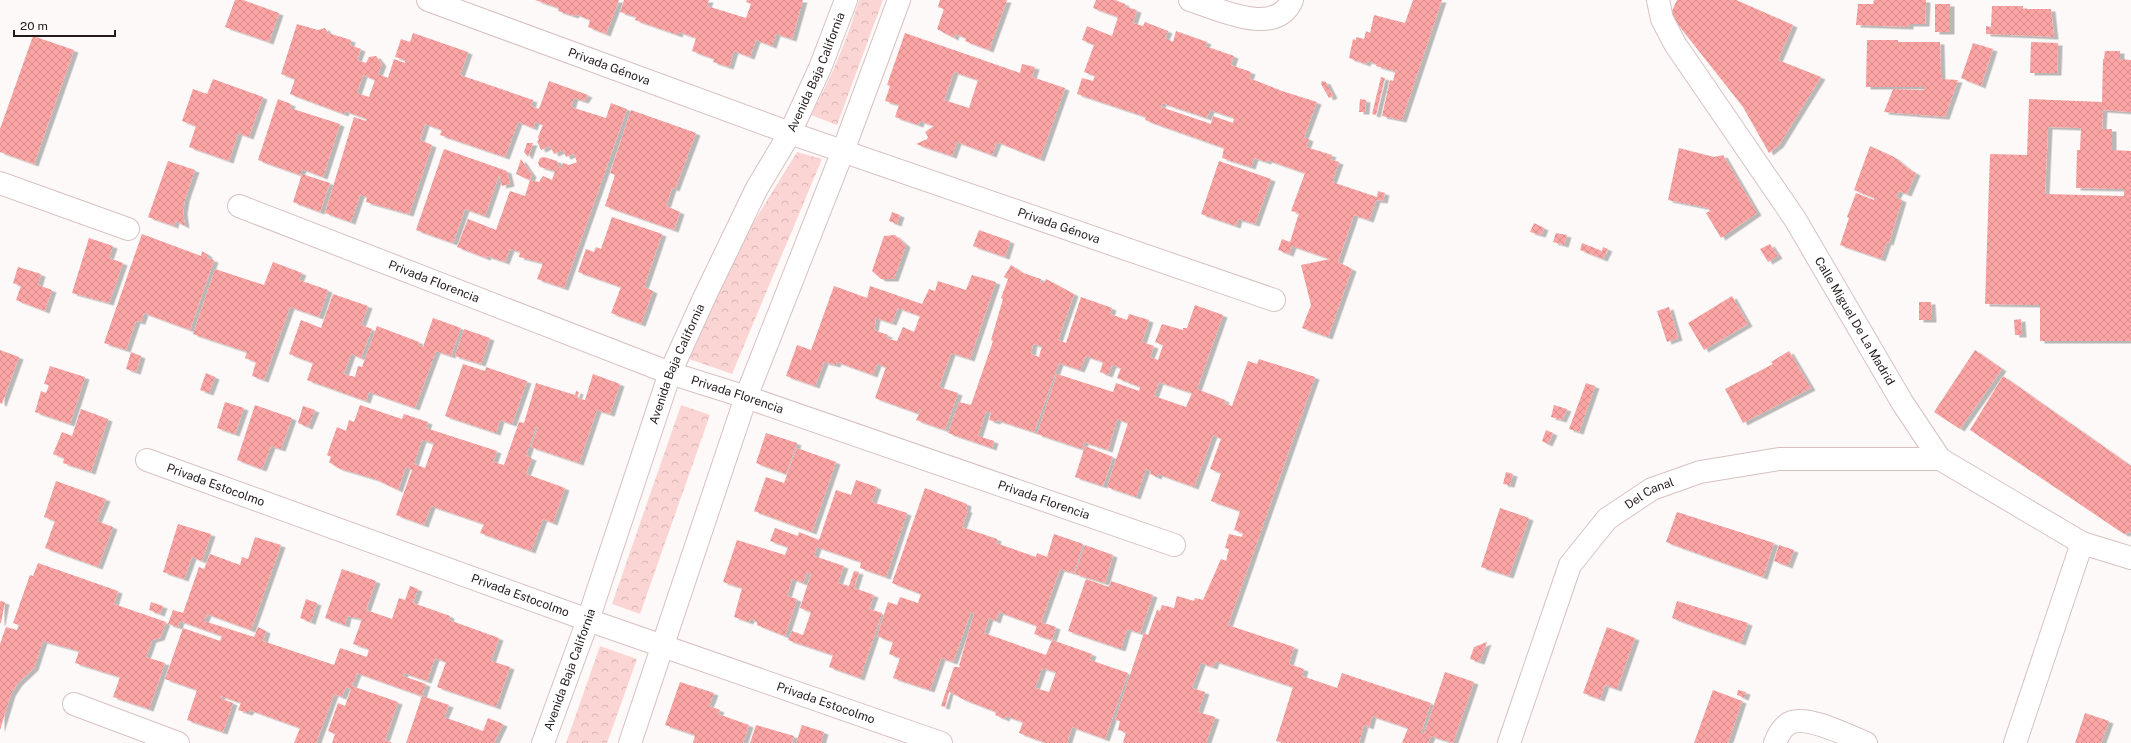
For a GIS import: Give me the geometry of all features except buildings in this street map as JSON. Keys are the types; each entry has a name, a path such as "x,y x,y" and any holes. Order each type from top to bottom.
{"street":[{"name":"Privada Génova","path":"428,0 790,133 1274,300"},
{"name":"Avenida Baja California","path":"543,743 588,620 670,373 757,188 790,133 820,68 846,0"},
{"path":"630,743 664,646 746,397 843,151 899,0"},
{"path":"1190,0 1250,19 1273,18 1289,7 1292,0"},
{"name":"Calle Miguel De La Madrid","path":"1658,0 1662,19 1675,44 1795,219 1902,402 1940,459 2082,543 2131,558"},
{"path":"0,184 128,228"},
{"name":"Privada Florencia","path":"239,206 670,373 746,397 1174,545"},
{"name":"Del Canal","path":"1509,743 1570,565 1607,519 1652,489 1700,472 1779,459 1940,459"},
{"name":"Privada Estocolmo","path":"147,460 588,620 940,743"},
{"path":"2015,743 2082,543"},
{"path":"74,704 178,743"},
{"path":"1775,743 1779,732 1791,722 1806,720 1866,743"}],"green space":[{"path":"859,0 883,0 837,125 811,115 838,59"},
{"path":"797,152 822,159 732,374 689,359 743,239"},
{"path":"681,405 710,415 640,614 612,604"},
{"path":"600,646 637,659 607,743 566,743"}]}
